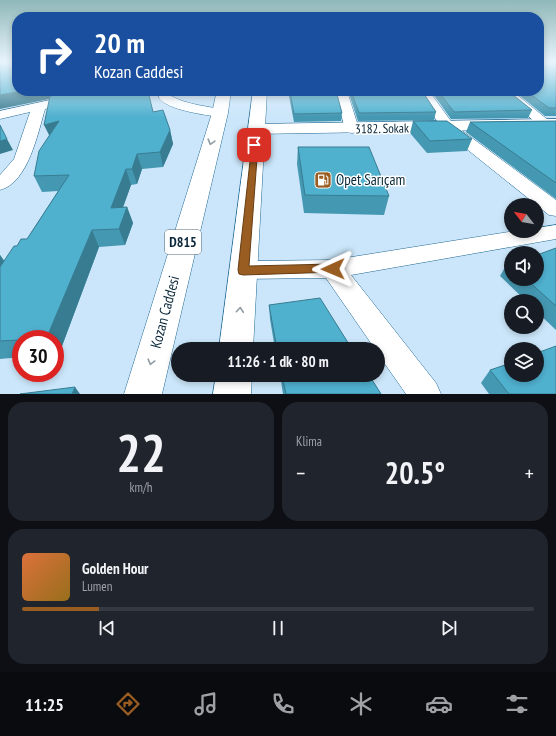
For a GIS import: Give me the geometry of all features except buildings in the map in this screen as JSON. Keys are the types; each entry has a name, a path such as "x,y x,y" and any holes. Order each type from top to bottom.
{"main road":[{"path":"237,342 259,96"},
{"name":"Kozan Caddesi","path":"143,394 222,102"},
{"name":"3182. Sokak","path":"256,129 448,127 551,124"},
{"path":"232,394 233,382"}],"street":[{"path":"164,96 169,100 183,105 222,102"},
{"path":"342,96 352,128"},
{"path":"426,96 448,127 556,210"},
{"path":"512,96 551,124"},
{"path":"0,116 39,106 86,97"},
{"path":"0,185 15,170 22,159 39,106"},
{"path":"0,165 22,159"},
{"path":"243,270 333,269 556,232"},
{"path":"333,269 425,394"}],"place":[{"name":"Opet Sarıçam","path":"323,180"}],"route":[{"path":"254,145 243,270 333,269"}]}
